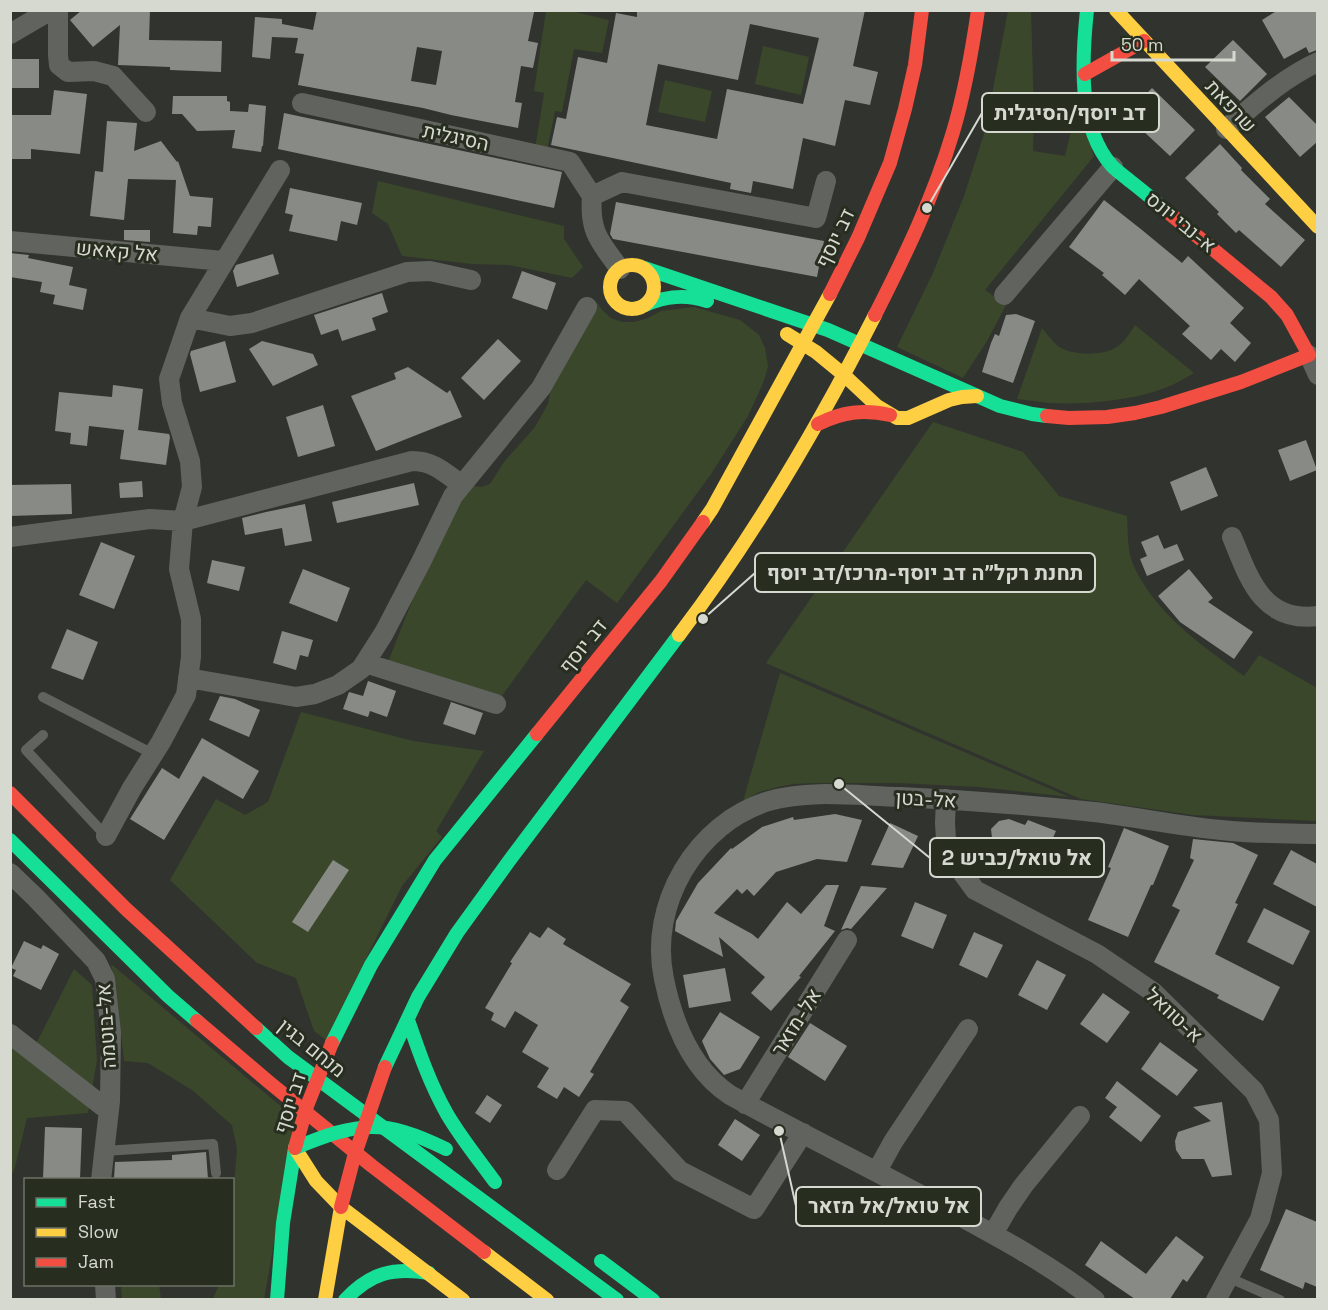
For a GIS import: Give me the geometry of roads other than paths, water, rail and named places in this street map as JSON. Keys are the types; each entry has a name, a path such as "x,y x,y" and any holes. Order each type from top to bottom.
{"main road":[{"name":"דב יוסף","path":"277,1299 281,1239 295,1148 307,1106 332,1043 371,965 435,860 661,581 712,509 858,238 890,163 906,110 922,10"},
{"path":"325,1299 341,1207 354,1157 385,1067 418,997 457,933 509,861 713,590 761,520 818,424 893,282 928,202 948,146 968,71 978,10"},
{"name":"א-נבי יונס","path":"1087,10 1084,74 1087,109 1092,131 1101,151 1113,167 1271,297 1287,315 1309,355"},
{"name":"שרפאת","path":"1116,10 1317,227"},
{"path":"1084,74 1144,41"},
{"path":"890,415 816,352 769,325 688,296 659,299 634,309 617,303 611,293 611,282 615,272 624,266 634,265 813,324 1000,406 1032,414 1069,418 1107,417 1135,413 1209,393 1309,355"},
{"path":"644,268 653,277 655,290 650,301 645,305"},
{"path":"782,360 785,377"},
{"path":"922,411 926,407 929,393 925,373"},
{"path":"818,424 840,414 855,411 874,411 897,418 908,418 949,400 977,396"},
{"name":"מנחם בגין","path":"10,793 126,909 288,1057 617,1299"},
{"path":"10,840 168,996 372,1166 547,1299"},
{"path":"408,1020 439,1098 454,1125 499,1186 455,1156 420,1136 383,1126 365,1126 339,1131 295,1148 316,1181 341,1207 463,1299"},
{"path":"588,1251 653,1299"},
{"path":"345,1299 364,1282 390,1271 415,1270 429,1273"}],"street":[{"path":"58,10 59,65 68,72 94,71 113,76 146,112"},
{"path":"10,21 45,14"},
{"path":"10,34 45,14"},
{"path":"1226,129 1283,81 1317,62"},
{"name":"הסיגלית","path":"302,103 570,162 592,196 591,211 595,233 620,269"},
{"path":"1004,295 1113,167"},
{"path":"106,836 186,695 191,657 190,619 179,569 183,521 192,487 190,461 172,403 169,379 190,318 280,170"},
{"path":"592,196 622,183 816,218 826,181"},
{"name":"אל קאאש","path":"10,241 224,261"},
{"path":"190,318 230,326 252,323 407,272 430,271 471,280"},
{"path":"188,678 296,697 315,694 338,685 361,669 384,633 453,496 540,388 587,307"},
{"name":"א-נבי יונס","path":"1309,355 1317,375"},
{"path":"10,537 150,519 183,521 412,461 423,461 435,466 462,485"},
{"path":"1232,537 1250,580 1262,597 1277,610 1293,615 1317,616"},
{"path":"365,663 496,704"},
{"name":"אל-בטן","path":"1095,1299 1070,1280 993,1234 877,1171 745,1104 709,1079 694,1059 680,1032 669,1002 662,968 662,939 666,914 676,883 686,864 724,823 767,802 810,794 946,799 1093,812 1223,831 1317,834"},
{"name":"א-טוואל","path":"946,799 946,839 953,860 975,890 1097,954 1153,992 1254,1091 1269,1120 1272,1173 1260,1219 1216,1299"},
{"name":"אל-בוטמה","path":"10,873 96,961 105,979 111,1032 109,1111 101,1178"},
{"name":"אל-מזאר","path":"745,1104 847,940"},
{"path":"877,1171 968,1029"},
{"path":"10,1034 109,1111"},
{"path":"557,1170 595,1110 625,1111 680,1171 754,1209 803,1133"},
{"path":"993,1234 1023,1186 1080,1116"}],"lane":[{"path":"43,697 153,754"},
{"path":"43,735 26,750 106,836"},
{"path":"104,1151 213,1144 216,1173"},
{"path":"1227,1277 1280,1299"}],"place":[{"name":"דב יוסף/הסיגלית","path":"927,208"},
{"name":"תחנת רקל״ה דב יוסף-מרכז/דב יוסף","path":"703,619"},
{"name":"אל טואל/כביש 2","path":"839,784"},
{"name":"אל טואל/אל מזאר","path":"779,1131"}]}
